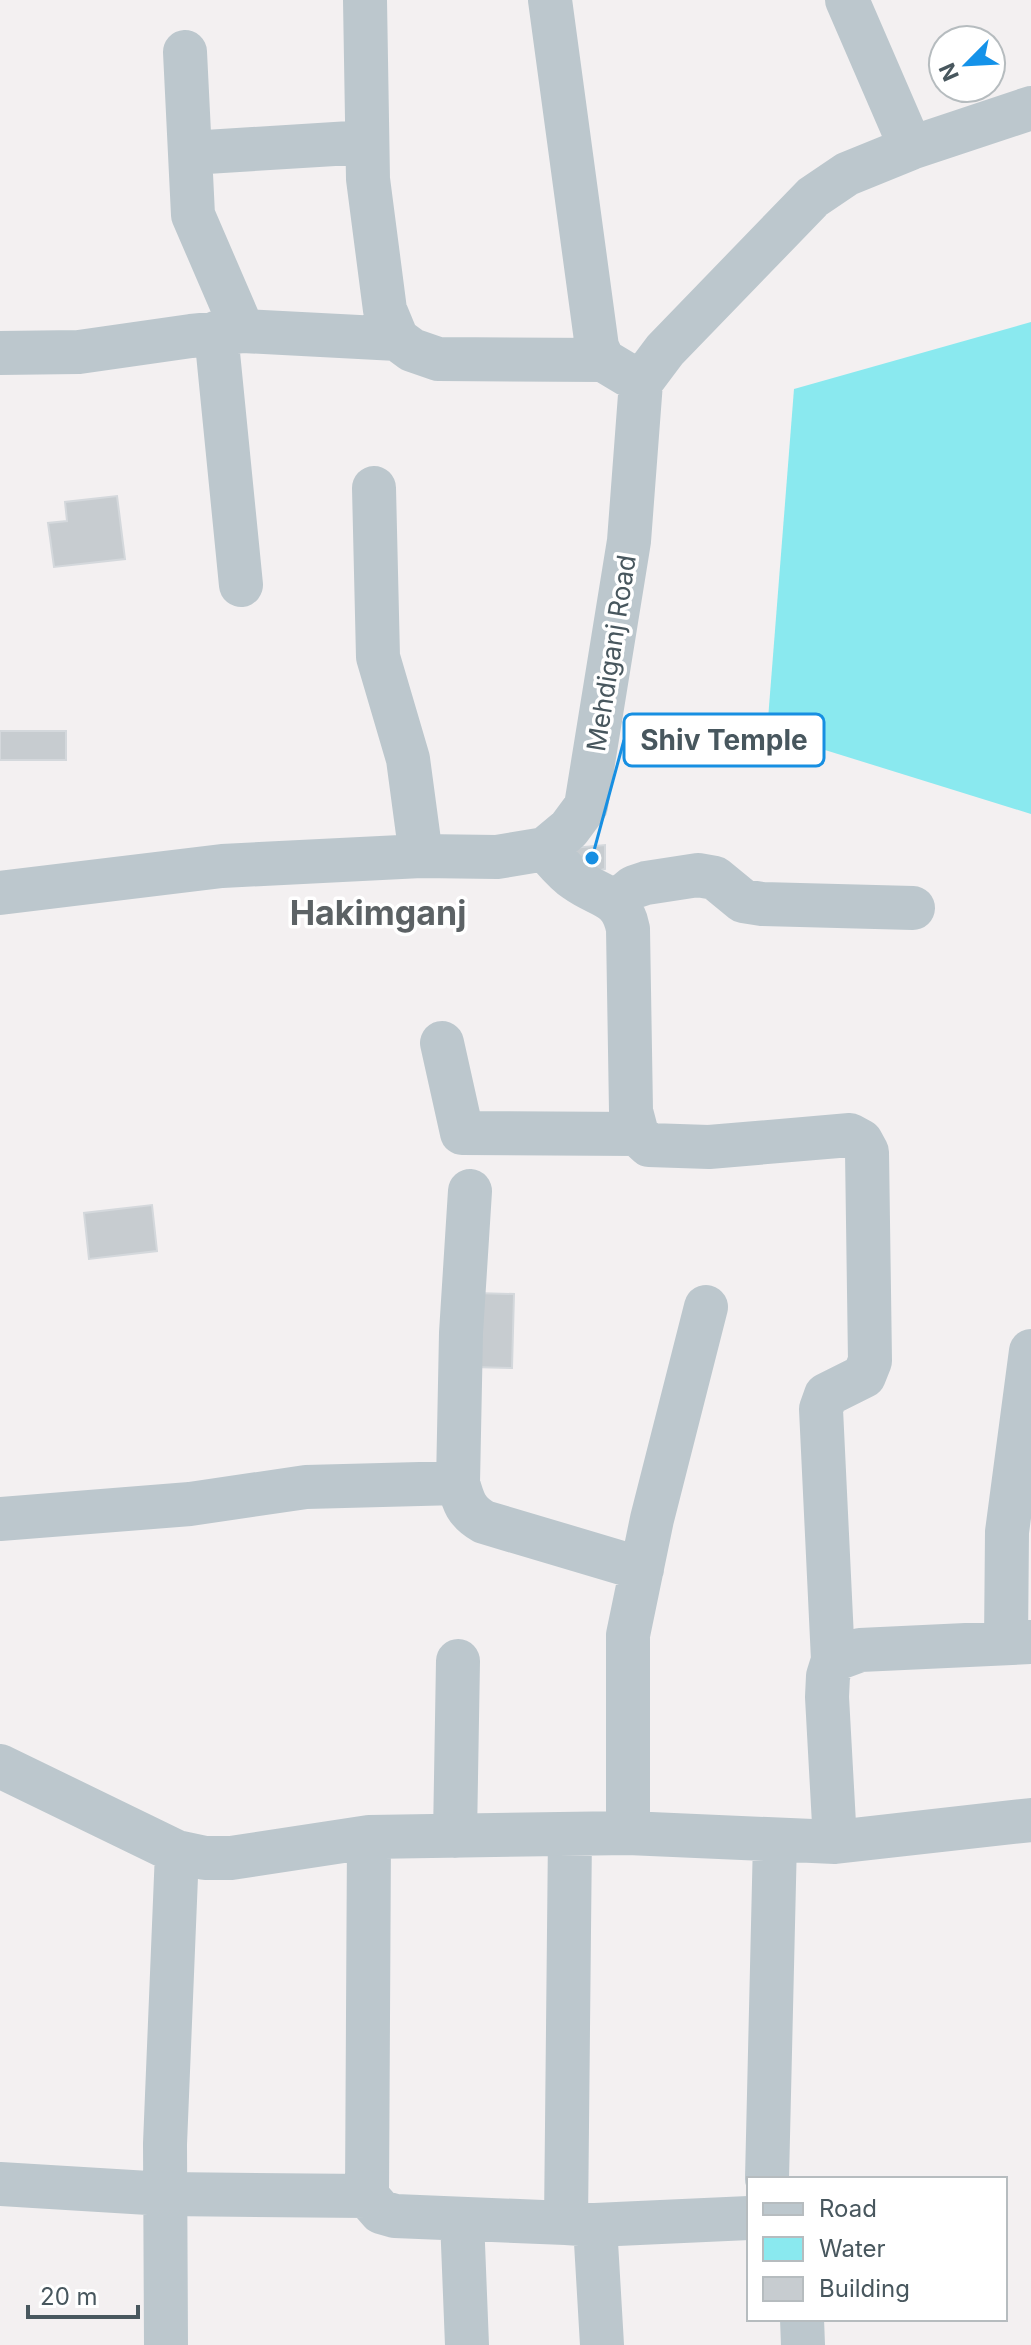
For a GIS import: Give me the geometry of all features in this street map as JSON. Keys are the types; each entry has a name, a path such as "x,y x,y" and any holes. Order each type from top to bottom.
{"street":[{"path":"365,0 368,179 385,310 397,339 412,350 438,359 603,360 641,382 665,350 813,197 847,174 911,148 1031,108"},
{"path":"550,0 597,347 603,360"},
{"path":"847,0 911,148"},
{"path":"185,52 193,215 230,332 241,585"},
{"path":"190,153 367,142"},
{"path":"0,353 79,352 230,332 397,339"},
{"name":"Mehdiganj Road","path":"545,849 569,829 586,806 629,541 641,382"},
{"path":"374,488 378,657 383,683 408,759 421,856"},
{"path":"0,893 222,866 421,856 497,857 545,849 578,882 616,902 625,914 628,929 631,1111 637,1134 649,1145 709,1147 850,1135 861,1141 867,1152 870,1361 864,1376 826,1395 821,1409 833,1660 827,1697 835,1842"},
{"path":"616,902 634,887 646,883 698,875 715,878 743,901 762,904 913,908"},
{"path":"442,1043 462,1133 637,1134"},
{"path":"470,1191 461,1333 458,1483 465,1505 472,1516 484,1522 642,1569"},
{"path":"628,1833 628,1635 706,1307"},
{"path":"833,1660 860,1650 1019,1642 1007,1532 1031,1351"},
{"path":"0,1519 190,1504 306,1487 458,1483"},
{"path":"455,1836 458,1661"},
{"path":"0,1766 177,1852 205,1858 231,1858 369,1837 628,1833 835,1842 1031,1820"},
{"path":"570,1834 580,2224 602,2345"},
{"path":"369,1837 367,2196 381,2212 395,2216 580,2224 747,2218"},
{"path":"767,2177 775,1840"},
{"path":"166,2345 165,2144 177,1852"},
{"path":"0,2184 165,2194 367,2196"},
{"path":"462,2219 467,2345"},
{"path":"802,2321 803,2345"}],"water":[{"path":"1031,322 1031,814 767,732 794,389"}],"building":[{"path":"117,496 125,559 54,567 48,523 67,521 65,502"},
{"path":"0,731 66,731 66,760 0,760"},
{"path":"605,845 605,869 586,874 572,848"},
{"path":"152,1205 157,1251 89,1259 84,1213"},
{"path":"475,1293 514,1294 512,1368 473,1367"}],"place":[{"name":"Shiv Temple","path":"592,858"}],"district":[{"name":"Hakimganj","path":"378,912"}]}
